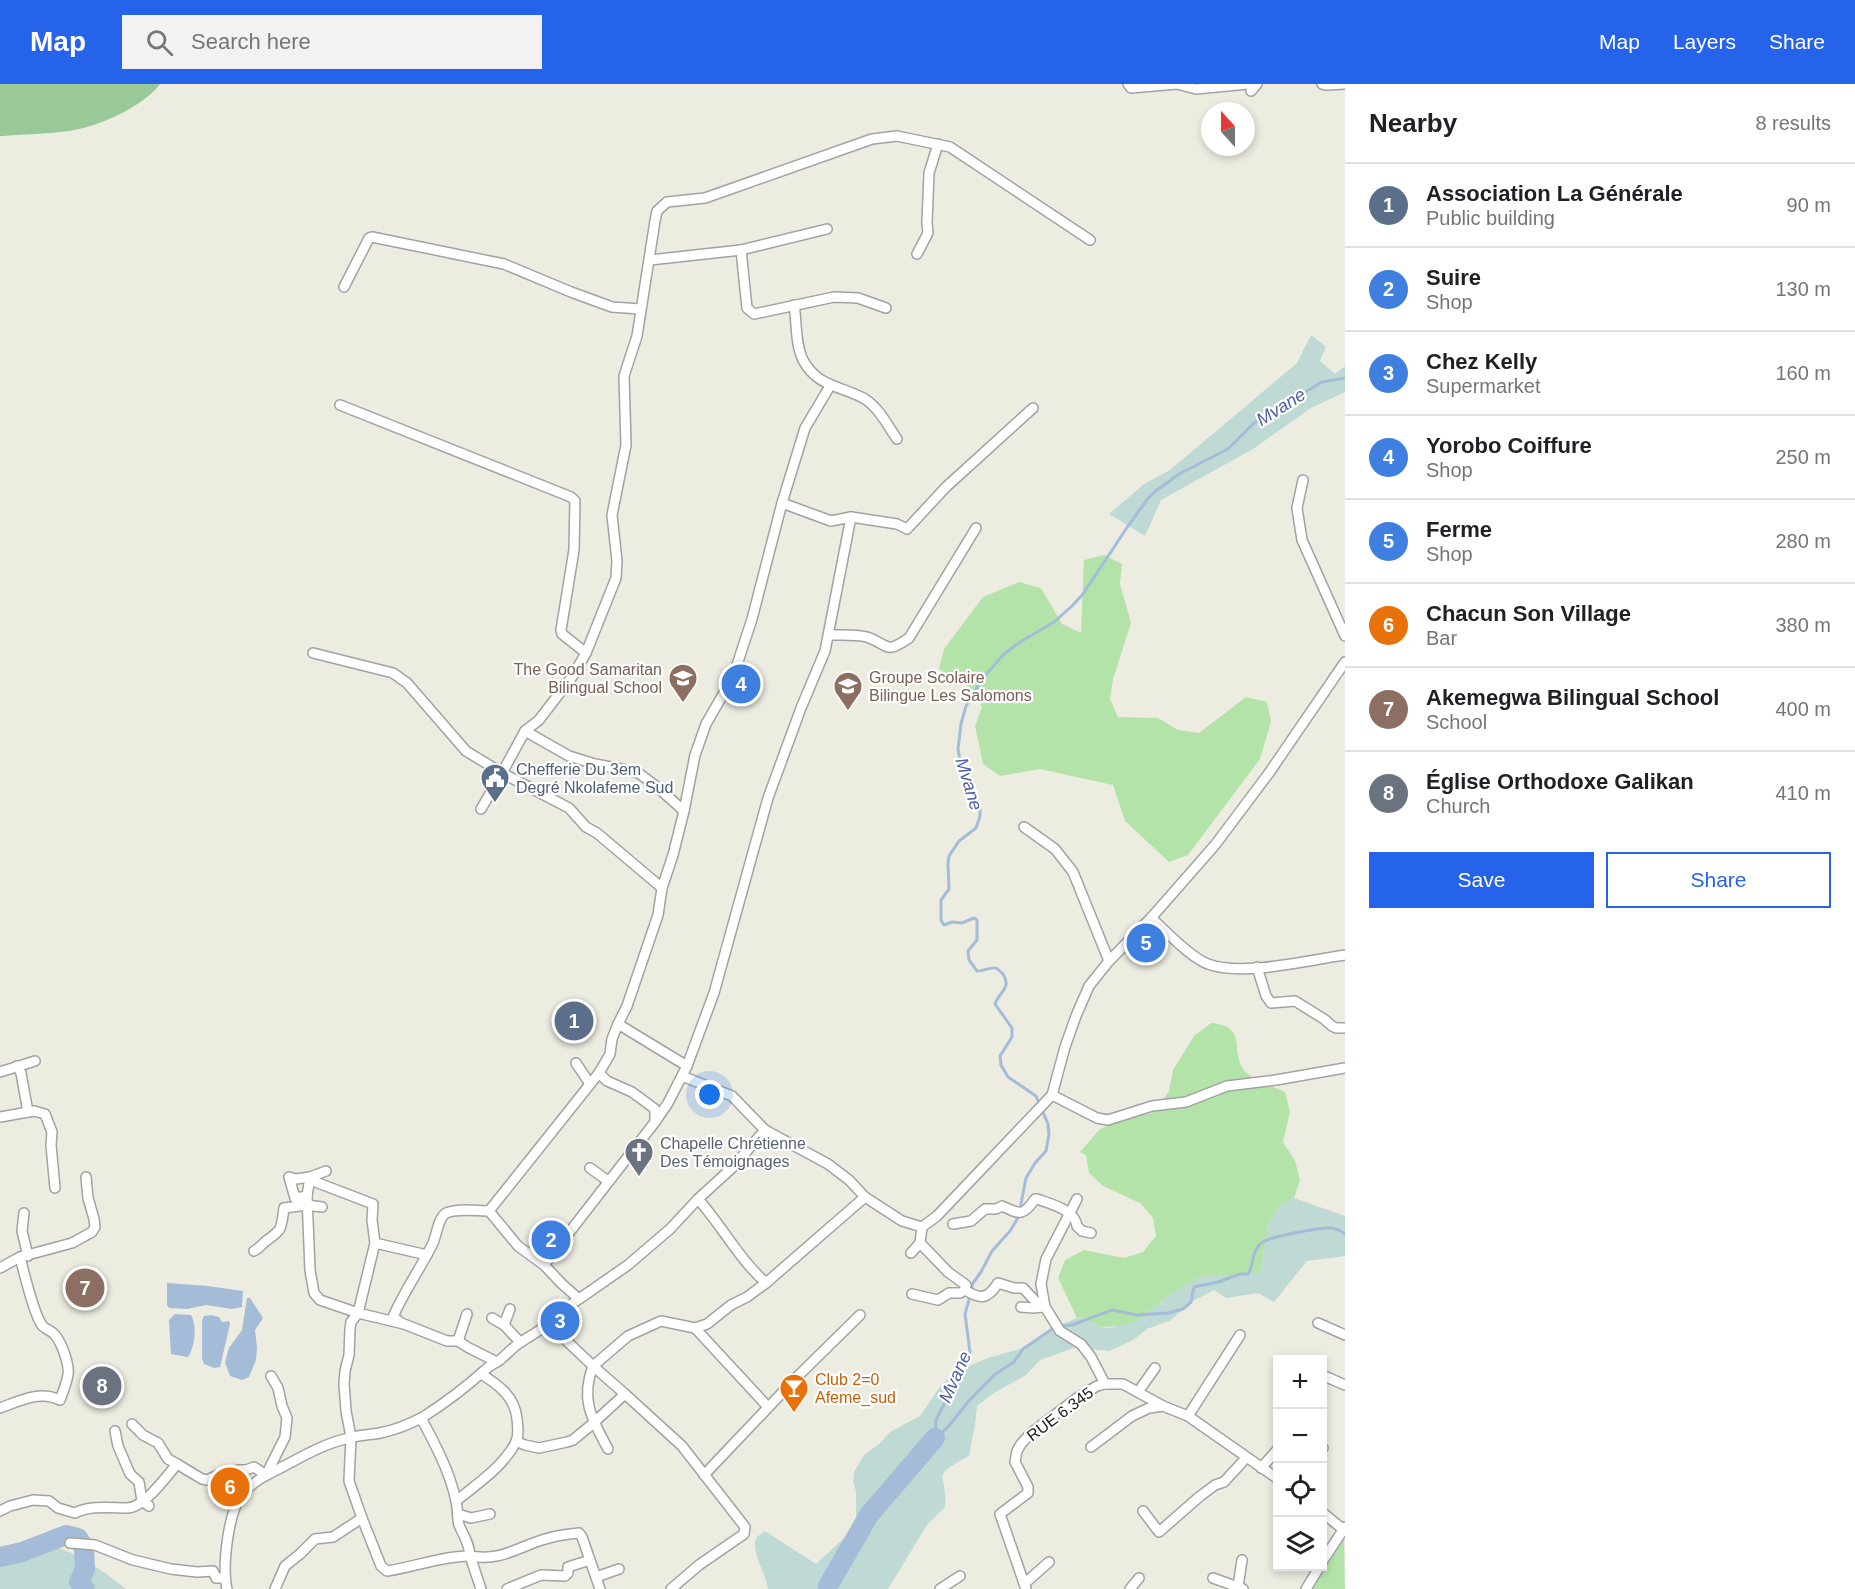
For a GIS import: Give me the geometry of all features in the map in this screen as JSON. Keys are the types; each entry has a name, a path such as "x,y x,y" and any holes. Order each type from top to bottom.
{"street":[{"path":"1128,84 1131,88 1177,84 1196,89 1252,86"},
{"path":"1322,84 1345,84"},
{"path":"482,809 525,731 539,720 553,703 586,653 616,578 617,561 612,509 626,445 624,376 637,336 657,211 667,202 705,198 872,139 897,136 950,147 1090,240"},
{"path":"918,254 928,232 929,173 938,144"},
{"path":"650,260 741,250 827,229"},
{"path":"344,288 369,238 372,237 504,264 612,307 640,309"},
{"path":"741,250 747,308 754,314 834,297 858,298 886,308"},
{"path":"794,305 799,344 804,361 815,376 830,386 864,399 897,439"},
{"path":"404,1324 393,1317 408,1285 438,1233 441,1218 452,1212 489,1211 599,1073 610,1054 612,1039 627,1006 658,915 662,888 678,837 695,755 706,724 733,677 752,619 782,503 805,428 830,386"},
{"path":"340,405 571,497 575,501 574,550 561,630 562,634 586,653"},
{"path":"782,503 831,521 851,517 897,524 907,529 946,487 1033,408"},
{"path":"1303,480 1297,508 1302,540 1345,636"},
{"path":"544,1265 655,1122 668,1103 687,1066 714,993 768,798 825,651 851,517"},
{"path":"829,635 868,638 888,648 897,646 909,638 976,528"},
{"path":"313,653 399,677 407,683 466,752 569,808 586,827 639,867 662,888"},
{"path":"910,1253 920,1243 922,1227 945,1208 1052,1095 1065,1047 1089,986 1215,845 1269,773 1345,662"},
{"path":"525,731 569,756 595,764 638,772 684,812"},
{"path":"1024,827 1055,849 1073,872 1109,961"},
{"path":"1151,918 1207,964 1227,969 1345,955"},
{"path":"1257,967 1266,996 1271,1003 1295,1001 1332,1026 1345,1028"},
{"path":"618,1024 687,1066"},
{"path":"0,1072 35,1061"},
{"path":"576,1063 590,1084"},
{"path":"17,1066 21,1073 28,1112"},
{"path":"1052,1095 1096,1118 1108,1120 1152,1106 1186,1102 1227,1086 1345,1068"},
{"path":"599,1073 607,1081 632,1092 655,1109 655,1122"},
{"path":"682,1076 732,1096 765,1130 828,1164 849,1180 865,1197 902,1221 922,1227"},
{"path":"0,1117 28,1112 42,1112 47,1116 52,1132 55,1188"},
{"path":"227,1589 226,1549 231,1523 244,1492 267,1473 322,1446 351,1437 380,1433 405,1426 438,1407 520,1342 530,1338 549,1324 566,1307 628,1265 670,1229 733,1167 765,1130"},
{"path":"590,1168 608,1181"},
{"path":"322,1207 295,1198 289,1177 296,1179 310,1177 327,1171"},
{"path":"0,1255 3,1266 24,1257 72,1243 92,1232 95,1227 86,1177"},
{"path":"310,1177 307,1201 310,1270 314,1293 320,1300 357,1313 404,1324 447,1341 458,1341 497,1362"},
{"path":"310,1177 313,1181 373,1204 375,1244 357,1313 351,1322 349,1355 344,1377 346,1411 351,1437 349,1481 381,1566 387,1571 455,1556 497,1557 541,1540 579,1533"},
{"path":"608,1449 593,1421 587,1401 588,1377 592,1366 628,1336 661,1321 695,1328 707,1324 731,1305 766,1283 865,1197"},
{"path":"698,1199 743,1259 766,1283"},
{"path":"953,1224 971,1221 985,1209 996,1209 1002,1206 1017,1213 1023,1212 1035,1199 1070,1214 1082,1231 1091,1233"},
{"path":"1043,1307 1041,1284 1046,1259 1077,1199"},
{"path":"254,1251 279,1232 284,1208 307,1201"},
{"path":"489,1211 518,1246 544,1265 579,1299"},
{"path":"0,1408 40,1395 50,1395 60,1400 69,1376 66,1358 56,1335 42,1326 24,1257 22,1231 24,1213"},
{"path":"920,1243 948,1272 966,1285 965,1290"},
{"path":"375,1244 427,1255"},
{"path":"965,1290 980,1297 992,1293 998,1284 1023,1288 1043,1307 1060,1331 1081,1344 1091,1357 1105,1384"},
{"path":"912,1294 938,1300 949,1293 960,1293 965,1290"},
{"path":"1021,1307 1043,1307"},
{"path":"504,1325 510,1309"},
{"path":"458,1341 466,1314"},
{"path":"704,1475 860,1315"},
{"path":"492,1318 504,1325 520,1342"},
{"path":"1318,1323 1345,1335"},
{"path":"549,1324 592,1366 682,1446 745,1527 744,1534 699,1564 671,1589"},
{"path":"695,1328 768,1407"},
{"path":"1188,1416 1240,1335"},
{"path":"1138,1392 1155,1368"},
{"path":"456,1501 490,1473 516,1441 518,1433 517,1419 511,1399 495,1383 481,1374"},
{"path":"267,1473 285,1437 287,1418 272,1376"},
{"path":"1327,1377 1345,1385"},
{"name":"RUE 6.345","path":"1025,1586 1000,1514 1028,1493 1028,1487 1016,1466 1017,1451 1031,1433 1067,1405 1097,1386 1123,1384 1163,1406 1188,1416 1273,1476"},
{"path":"516,1441 539,1448 573,1440 625,1395"},
{"path":"1091,1447 1132,1416 1149,1408 1163,1406"},
{"path":"421,1418 440,1453 456,1501 458,1523 469,1543 470,1556 481,1589"},
{"path":"132,1424 143,1435 158,1443 168,1459 202,1479 207,1480 218,1475 254,1467 267,1473"},
{"path":"115,1431 118,1446 130,1474 139,1482 146,1504"},
{"path":"1261,1468 1273,1455"},
{"path":"1143,1511 1159,1532 1199,1497 1215,1485 1224,1482 1246,1458"},
{"path":"0,1511 33,1500 49,1501 57,1508 75,1513 82,1509 128,1508 146,1504 177,1464"},
{"path":"458,1514 471,1518 490,1514"},
{"path":"1327,1515 1344,1529 1327,1556"},
{"path":"275,1589 285,1566 315,1539 333,1537 362,1518"},
{"path":"463,1532 471,1518"},
{"path":"583,1522 579,1533 600,1589"},
{"path":"70,1543 95,1545 133,1560 171,1569 213,1571 216,1578 225,1578"},
{"path":"507,1589 541,1575 565,1576 568,1574 568,1567 590,1560"},
{"path":"1213,1578 1241,1588 1242,1560"},
{"path":"1025,1586 1049,1562"},
{"path":"596,1577 620,1569"},
{"path":"1306,1589 1317,1571"},
{"path":"940,1589 960,1576"},
{"path":"1130,1589 1139,1578"}],"green space":[{"path":"0,84 160,84 131,108 93,125 61,132 0,136"},
{"path":"1104,555 1122,564 1120,584 1131,623 1113,679 1110,699 1118,717 1158,718 1178,730 1199,733 1246,697 1267,702 1271,722 1260,759 1188,855 1169,862 1125,821 1113,785 1040,769 1000,776 983,764 975,726 982,707 974,690 939,669 944,649 983,597 1019,582 1041,588 1062,624 1081,633 1084,560"},
{"path":"1211,1023 1230,1029 1236,1042 1238,1057 1246,1072 1259,1081 1285,1092 1290,1112 1283,1142 1295,1161 1300,1180 1294,1198 1281,1205 1269,1222 1260,1273 1200,1277 1170,1295 1135,1322 1120,1326 1099,1327 1082,1317 1077,1318 1058,1278 1065,1260 1084,1250 1124,1258 1143,1252 1156,1236 1153,1218 1140,1203 1103,1186 1089,1173 1086,1155 1080,1152 1100,1129 1129,1116 1150,1114 1158,1107 1169,1091 1173,1070 1194,1036"},
{"path":"1344,1539 1345,1589 1313,1589 1311,1587 1322,1571 1327,1571 1327,1564"}],"shaded area":[{"path":"1311,335 1326,347 1320,361 1335,374 1345,366 1345,392 1311,408 1253,449 1161,500 1145,536 1109,514 1144,484 1170,470 1297,363"},
{"path":"1294,1198 1345,1216 1345,1256 1307,1261 1274,1302 1258,1293 1226,1298 1214,1290 1191,1302 1171,1320 1147,1329 1133,1340 1109,1351 1074,1348 1040,1360 1026,1375 994,1393 977,1406 969,1456 944,1472 945,1507 927,1525 888,1589 768,1589 755,1548 757,1537 765,1531 816,1564 856,1527 854,1472 864,1455 890,1432 920,1416 940,1387 955,1372 988,1358 1027,1347 1053,1328 1077,1318 1082,1317 1099,1327 1109,1328 1135,1322 1170,1295 1200,1277 1260,1273 1269,1222 1281,1205"},
{"path":"44,1545 66,1551 98,1568 126,1589 0,1589 0,1547"}],"water":[{"path":"167,1283 243,1291 242,1307 232,1309 206,1305 187,1309 169,1308"},
{"path":"247,1298 250,1298 263,1318 255,1330 256,1360 249,1377 242,1380 230,1376 225,1362 229,1348 242,1330"},
{"path":"175,1314 191,1315 193,1319 194,1342 188,1357 171,1354 169,1320"},
{"path":"204,1316 219,1317 222,1322 229,1321 230,1324 220,1367 214,1368 204,1364 202,1359 202,1320"}],"waterway":[{"name":"Mvane","path":"971,1290 992,1251 1010,1231 1021,1213 1026,1178 1046,1151 1049,1134 1048,1124 1036,1096 1008,1077 1001,1065 1000,1056 1012,1037 1012,1028 995,1004 1006,983 1003,974 997,969 977,971 969,960 968,951 977,940 977,920 974,918 962,923 952,922 944,925 941,920 941,900 949,889 949,856 959,841 976,828 980,816 980,807 961,766 958,749 966,706 982,679 1004,654 1054,622 1083,594 1128,526 1149,497 1157,490 1179,474 1228,449 1254,423 1322,382 1345,378"},
{"path":"935,1438 947,1428 994,1375 1014,1362 1023,1349 1055,1327 1072,1325 1112,1310 1137,1315 1168,1313 1183,1309 1191,1302 1194,1287 1240,1274 1248,1274 1255,1252 1264,1241 1326,1228 1336,1229 1345,1234"},
{"name":"Mvane","path":"935,1438 936,1420 955,1372 970,1352 965,1314 970,1296"},
{"name":"Mvane","path":"828,1589 869,1515 935,1438"},
{"name":"Mvane","path":"0,1557 22,1552 66,1535 78,1538 84,1548 85,1569 79,1582 85,1589"}],"place":[{"name":"Yorobo Coiffure","path":"741,684"},
{"name":"The Good Samaritan Bilingual School","path":"683,704"},
{"name":"Groupe Scolaire Bilingue Les Salomons","path":"848,712"},
{"name":"Chefferie Du 3em Degré Nkolafeme Sud","path":"495,804"},
{"name":"Ferme","path":"1146,943"},
{"name":"Association La Générale","path":"574,1021"},
{"name":"Chapelle Chrétienne Des Témoignages","path":"639,1178"},
{"name":"Suire","path":"551,1240"},
{"name":"Akemegwa Bilingual School","path":"85,1288"},
{"name":"Chez Kelly","path":"560,1321"},
{"name":"Église Orthodoxe Galikan","path":"102,1386"},
{"name":"Club 2=0 Afeme_sud","path":"794,1414"},
{"name":"Chacun Son Village","path":"230,1487"}]}
